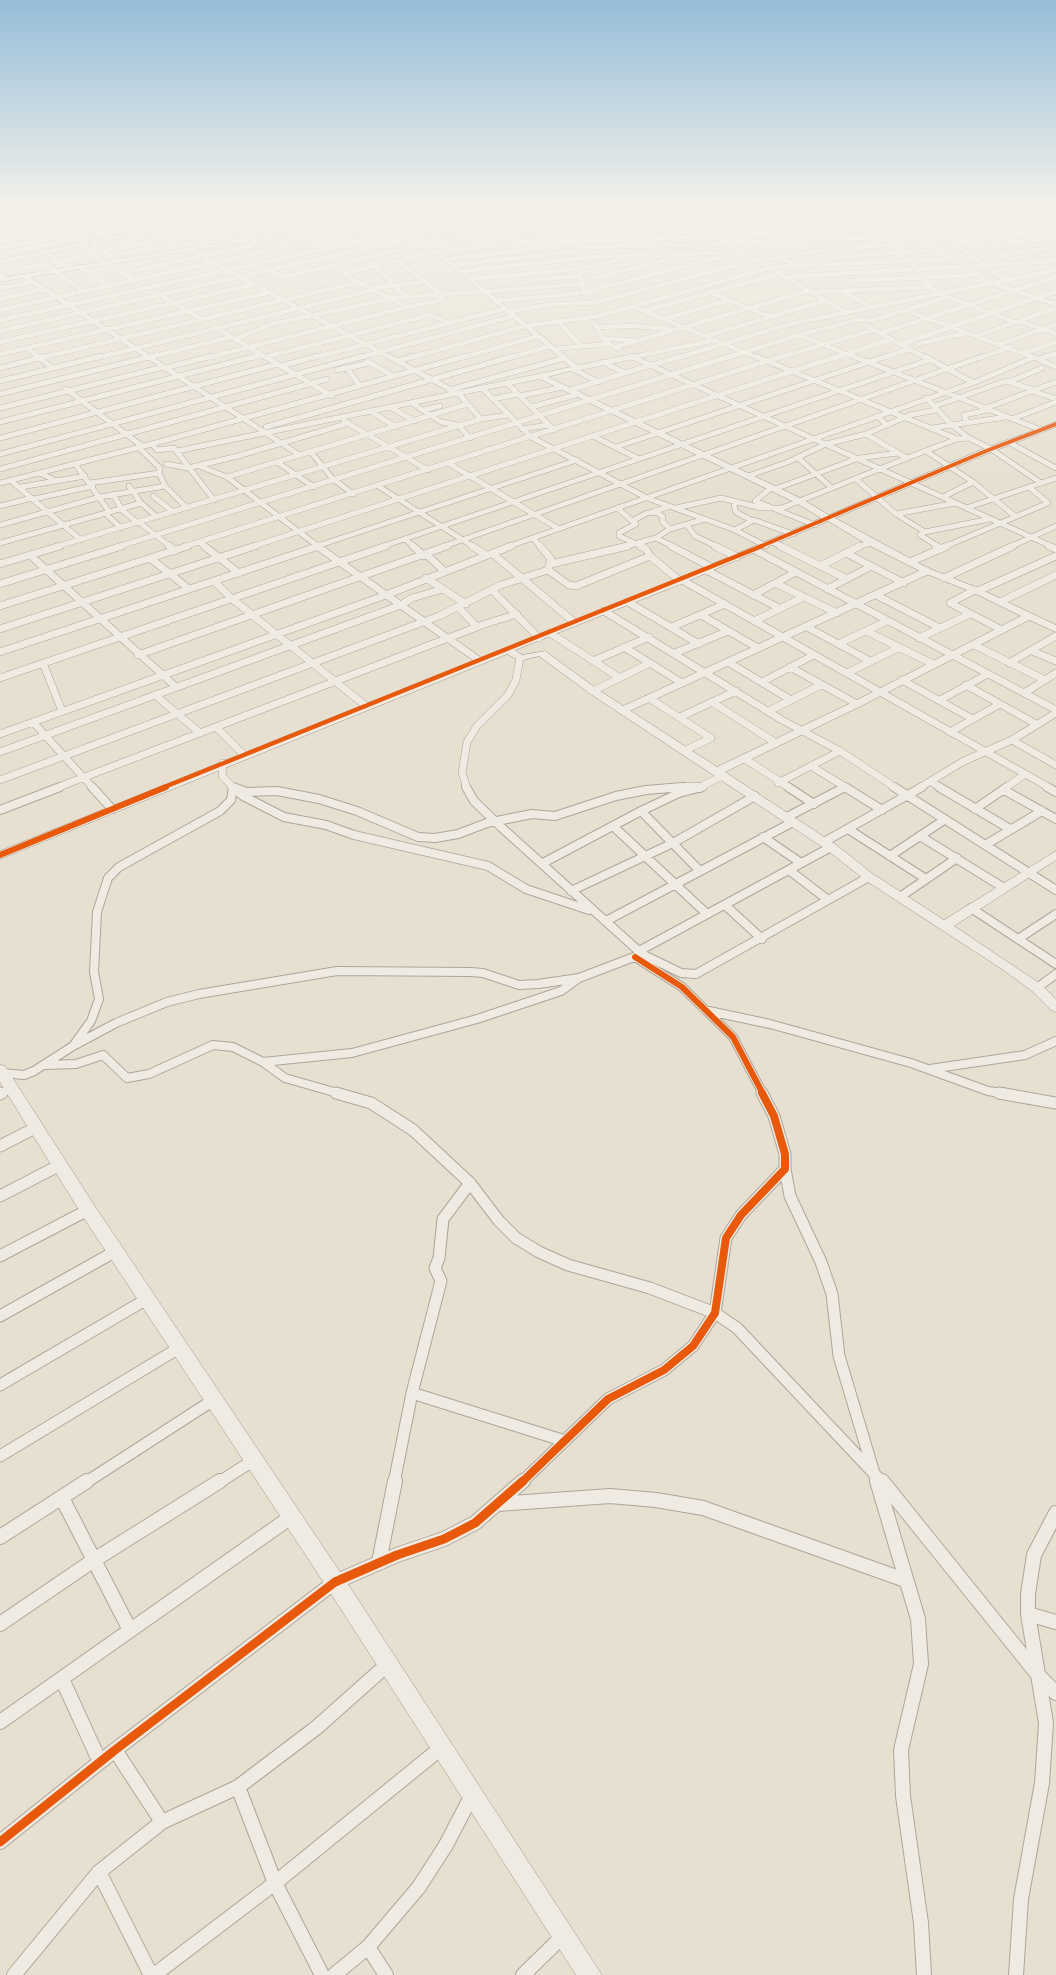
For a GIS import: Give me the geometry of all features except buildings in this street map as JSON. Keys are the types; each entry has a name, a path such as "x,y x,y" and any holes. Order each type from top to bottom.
{"street":[{"path":"0,311 47,299"},
{"path":"60,299 298,455"},
{"path":"0,320 90,299"},
{"path":"0,331 142,299"},
{"path":"166,299 361,413"},
{"path":"2,341 189,299"},
{"path":"0,354 238,299"},
{"path":"279,299 459,394 481,418"},
{"path":"0,368 290,299"},
{"path":"0,381 333,299"},
{"path":"223,332 290,322 389,299"},
{"path":"390,299 466,329"},
{"path":"0,410 247,346 441,299"},
{"path":"494,301 511,299"},
{"path":"523,299 539,323"},
{"path":"548,299 561,321 581,346"},
{"path":"0,438 447,322 528,307 593,303 608,299"},
{"path":"646,299 651,301"},
{"path":"319,368 326,372 396,360 525,326 599,316 657,299"},
{"path":"644,311 687,299"},
{"path":"616,347 780,299"},
{"path":"857,299 871,307"},
{"path":"531,407 571,390 771,329 905,299"},
{"path":"0,584 799,335 857,320 873,320 941,299"},
{"path":"955,299 1056,334"},
{"path":"881,333 986,299"},
{"path":"900,344 1034,299"},
{"path":"1041,299 1056,306"},
{"path":"657,328 665,319 729,300 790,324"},
{"path":"655,351 824,300 873,330 972,382"},
{"path":"494,301 575,368 598,382"},
{"path":"889,301 905,310 1010,347 1056,368"},
{"path":"427,304 427,315"},
{"path":"632,306 957,439"},
{"path":"976,336 1056,306"},
{"path":"0,311 8,318"},
{"path":"281,312 299,334"},
{"path":"0,454 466,329 508,312"},
{"path":"0,422 427,315"},
{"path":"599,316 619,326"},
{"path":"591,317 608,344 1056,549"},
{"path":"753,321 771,329"},
{"path":"1000,344 1056,324"},
{"path":"480,325 496,334"},
{"path":"597,327 619,326 675,330"},
{"path":"781,327 1041,430"},
{"path":"0,394 233,338 252,329"},
{"path":"522,429 579,422 821,344 873,330"},
{"path":"92,333 92,339 96,345"},
{"path":"261,431 321,422 508,384 633,355 746,333 757,334"},
{"path":"616,447 909,348 969,333"},
{"path":"0,483 76,465 537,336"},
{"path":"66,339 72,345 85,347"},
{"path":"603,339 638,341"},
{"path":"0,629 892,339"},
{"path":"2,341 25,349 53,368"},
{"path":"1024,353 1056,342"},
{"path":"162,468 178,453 222,443 285,422 516,356 552,347 608,344"},
{"path":"500,346 536,364"},
{"path":"138,655 1010,347"},
{"path":"73,350 88,360"},
{"path":"0,734 386,595 533,538 732,469 1036,358 1056,353"},
{"path":"113,354 126,363"},
{"path":"361,357 393,376"},
{"path":"449,410 425,397 536,364 565,358"},
{"path":"0,678 929,360"},
{"path":"603,362 625,373"},
{"path":"527,367 799,501 872,543 927,571 1054,626"},
{"path":"347,368 360,386"},
{"path":"748,476 798,458 826,444 866,434 1042,368"},
{"path":"326,372 327,380 339,392"},
{"path":"831,374 839,378"},
{"path":"0,469 327,380"},
{"path":"54,381 127,434 162,468 166,489 187,508"},
{"path":"847,381 856,384"},
{"path":"1011,381 1056,401"},
{"path":"967,423 964,415 988,409 1056,382"},
{"path":"508,384 552,427"},
{"path":"483,389 531,437 647,498 735,530 765,546 820,566 847,579"},
{"path":"493,399 571,390"},
{"path":"926,398 952,425 969,438 991,449 1041,483"},
{"path":"929,428 1009,418 1056,401"},
{"path":"412,403 441,422 458,425 470,438"},
{"path":"227,477 468,404"},
{"path":"424,410 440,406"},
{"path":"390,407 415,421"},
{"path":"564,409 579,422"},
{"path":"0,410 11,420"},
{"path":"370,411 396,427"},
{"path":"310,415 321,422"},
{"path":"0,564 481,418 508,415"},
{"path":"877,416 887,425"},
{"path":"339,418 428,470"},
{"path":"285,422 293,427"},
{"path":"1,505 91,484 125,479 162,468 199,466 348,423"},
{"path":"0,606 531,437 552,427"},
{"path":"0,855 765,546 1008,442 1054,427"},
{"path":"495,431 501,446"},
{"path":"314,434 333,445"},
{"path":"866,434 907,458"},
{"path":"593,436 639,459"},
{"path":"0,438 34,471 57,481"},
{"path":"634,520 647,513 721,498 761,508 775,509 957,439 969,438"},
{"path":"108,440 108,444 117,453"},
{"path":"1008,442 1056,468"},
{"path":"222,443 238,456"},
{"path":"152,444 157,450 172,447 203,483 214,500"},
{"path":"926,451 973,482 1015,516"},
{"path":"311,452 334,481 352,494"},
{"path":"814,525 754,500 773,488 859,458 898,453"},
{"path":"798,458 832,488"},
{"path":"0,652 577,460"},
{"path":"277,462 314,487"},
{"path":"448,463 559,529"},
{"path":"76,465 100,497 108,510 106,513"},
{"path":"199,466 227,477 317,547 480,661"},
{"path":"28,476 41,484 48,495"},
{"path":"21,487 85,476"},
{"path":"966,508 1056,478"},
{"path":"125,479 141,503 157,517"},
{"path":"856,479 896,514 925,532"},
{"path":"10,480 81,540"},
{"path":"943,497 973,482"},
{"path":"378,486 464,541 489,554 522,578 575,623"},
{"path":"910,562 1048,503 1029,487"},
{"path":"0,525 46,510 132,490 166,489"},
{"path":"166,489 153,496 173,512"},
{"path":"114,494 122,508 175,551"},
{"path":"1045,499 1056,500"},
{"path":"736,502 734,509 736,512 751,520 762,521 793,534"},
{"path":"0,543 141,503"},
{"path":"896,514 956,503"},
{"path":"617,508 634,520 636,525 618,535 646,549 650,556 681,580 1056,792"},
{"path":"657,512 670,529"},
{"path":"106,513 122,528"},
{"path":"85,519 101,534"},
{"path":"0,780 463,606 492,590 549,567 656,538 670,529 705,519"},
{"path":"941,549 920,535 925,532 990,519"},
{"path":"735,530 751,520"},
{"path":"687,525 694,536 737,557"},
{"path":"962,525 975,534"},
{"path":"944,578 1056,526"},
{"path":"533,538 551,559 549,567"},
{"path":"656,538 779,608"},
{"path":"405,539 444,571"},
{"path":"200,543 239,573"},
{"path":"820,566 860,546 872,543"},
{"path":"590,1975 335,1581 88,1210 37,1127 3,1080 24,1075 45,1065 73,1046 116,1023 177,999 199,994 337,972 471,972 483,973 519,985 579,978 639,954 801,863 848,829 908,796 964,761 1012,740 1056,711 796,572 765,546"},
{"path":"846,553 904,584"},
{"path":"30,555 176,687"},
{"path":"549,567 569,585 576,586 650,556"},
{"path":"1002,630 950,603 1056,556"},
{"path":"150,558 189,589"},
{"path":"828,589 870,567"},
{"path":"623,710 878,596 927,571"},
{"path":"753,595 796,572"},
{"path":"1000,602 1056,575"},
{"path":"426,578 463,606 477,627"},
{"path":"214,581 231,598 254,614 366,706"},
{"path":"777,584 837,613"},
{"path":"0,752 401,605 412,598 443,589"},
{"path":"492,590 544,635 620,678"},
{"path":"878,596 940,628"},
{"path":"754,621 804,597"},
{"path":"628,602 699,644"},
{"path":"672,627 725,604"},
{"path":"604,611 801,730 840,751 1056,890"},
{"path":"0,810 477,627 517,614"},
{"path":"919,638 970,614"},
{"path":"701,615 758,648"},
{"path":"543,863 641,810 679,793 699,788 745,759 1029,616"},
{"path":"838,644 887,621"},
{"path":"807,627 870,661"},
{"path":"675,653 728,631"},
{"path":"866,631 933,664"},
{"path":"1009,663 1056,636"},
{"path":"593,661 649,637"},
{"path":"974,645 1044,680"},
{"path":"624,647 682,683"},
{"path":"847,673 898,648"},
{"path":"508,650 520,658 541,653 593,691 827,844 869,877 945,925 1037,988 1056,1007"},
{"path":"1032,651 1056,661"},
{"path":"762,682 814,655"},
{"path":"520,658 516,680 508,695 477,726 467,742 462,773 467,789 474,801 496,822 606,921 639,954 682,987 733,1037 774,1116 785,1154 784,1169 790,1196 821,1262 832,1294 839,1356 918,1619 921,1664 902,1750 903,1796 921,1923 924,1975"},
{"path":"43,663 62,711"},
{"path":"593,691 650,663"},
{"path":"728,663 792,700"},
{"path":"790,667 857,704"},
{"path":"1024,693 1056,673"},
{"path":"940,700 988,674"},
{"path":"902,680 971,718"},
{"path":"769,711 821,685"},
{"path":"966,685 1036,724"},
{"path":"680,717 736,691"},
{"path":"155,695 200,733"},
{"path":"649,698 711,738 684,751"},
{"path":"712,702 776,743"},
{"path":"950,732 971,718 1000,704"},
{"path":"33,722 112,809"},
{"path":"216,727 244,755"},
{"path":"1012,740 1054,761"},
{"path":"778,783 840,751"},
{"path":"745,759 778,783 814,804"},
{"path":"223,763 222,776 243,796 284,817 326,825 354,835 489,866 526,889 596,912"},
{"path":"811,766 882,810"},
{"path":"975,809 1024,775"},
{"path":"931,782 1010,830"},
{"path":"233,787 246,792 277,791 319,799 357,811 418,837 450,836 532,814 555,816 616,796 646,790 696,786 699,788"},
{"path":"73,1046 91,1021 99,999 94,972 97,912 108,878 119,867 220,811 231,800 233,787"},
{"path":"606,921 763,837 845,787"},
{"path":"1004,790 1056,819"},
{"path":"571,891 672,843 755,796"},
{"path":"641,810 700,871"},
{"path":"986,845 1042,811"},
{"path":"890,856 944,820"},
{"path":"613,826 707,914"},
{"path":"848,829 926,879"},
{"path":"920,836 1004,888"},
{"path":"763,837 801,863"},
{"path":"945,925 1055,857"},
{"path":"900,897 957,858"},
{"path":"789,870 828,900"},
{"path":"639,954 681,973 696,974 869,877"},
{"path":"725,905 762,939"},
{"path":"971,908 1056,964"},
{"path":"1018,939 1054,917"},
{"path":"1037,988 1056,974"},
{"path":"263,1062 352,1053 387,1045 552,994 571,985 579,978"},
{"path":"706,1010 770,1024 928,1069 988,1091 1056,1103"},
{"path":"928,1069 1025,1055 1056,1041"},
{"path":"45,1065 76,1064 103,1055 127,1078 149,1074 196,1051 223,1044 233,1047 263,1062 285,1078 371,1103 412,1130 470,1183 499,1221 516,1238 539,1252 568,1265 650,1288 715,1313 748,1337 873,1470 1039,1676 1056,1693"},
{"path":"0,1146 37,1127"},
{"path":"0,1197 60,1165"},
{"path":"0,1842 115,1750 335,1581 379,1562 444,1539 475,1523 608,1400 664,1370 693,1346 715,1313 726,1238 741,1215 784,1169"},
{"path":"379,1562 412,1393 441,1281 435,1268 439,1258 443,1219 470,1183"},
{"path":"0,1256 88,1210"},
{"path":"0,1316 116,1251"},
{"path":"0,1384 147,1299"},
{"path":"0,1456 179,1348"},
{"path":"412,1393 565,1441"},
{"path":"0,1537 215,1399"},
{"path":"0,1624 94,1560 254,1460"},
{"path":"497,1504 610,1496 656,1500 704,1508 905,1580"},
{"path":"62,1498 130,1630"},
{"path":"1016,1975 1020,1899 1042,1783 1046,1723 1028,1614 1034,1555 1056,1513"},
{"path":"0,1722 291,1517"},
{"path":"1028,1614 1056,1622"},
{"path":"14,1975 99,1872 162,1822 238,1787 316,1728 388,1664"},
{"path":"62,1679 100,1762"},
{"path":"99,1872 153,1975 275,1883 441,1748"},
{"path":"115,1750 162,1822"},
{"path":"238,1787 275,1883 322,1975"},
{"path":"334,1975 368,1947 433,1868 473,1793"},
{"path":"523,1975 564,1935"},
{"path":"368,1947 386,1975"}],"cycle path":[{"path":"0,855 680,581 986,451 1056,424"},
{"path":"0,1842 115,1750 335,1582 397,1555 444,1539 475,1523 531,1474 608,1399 664,1370 693,1346 715,1313 726,1238 741,1215 785,1169 785,1154 774,1116 733,1037 682,987 635,957"}]}
